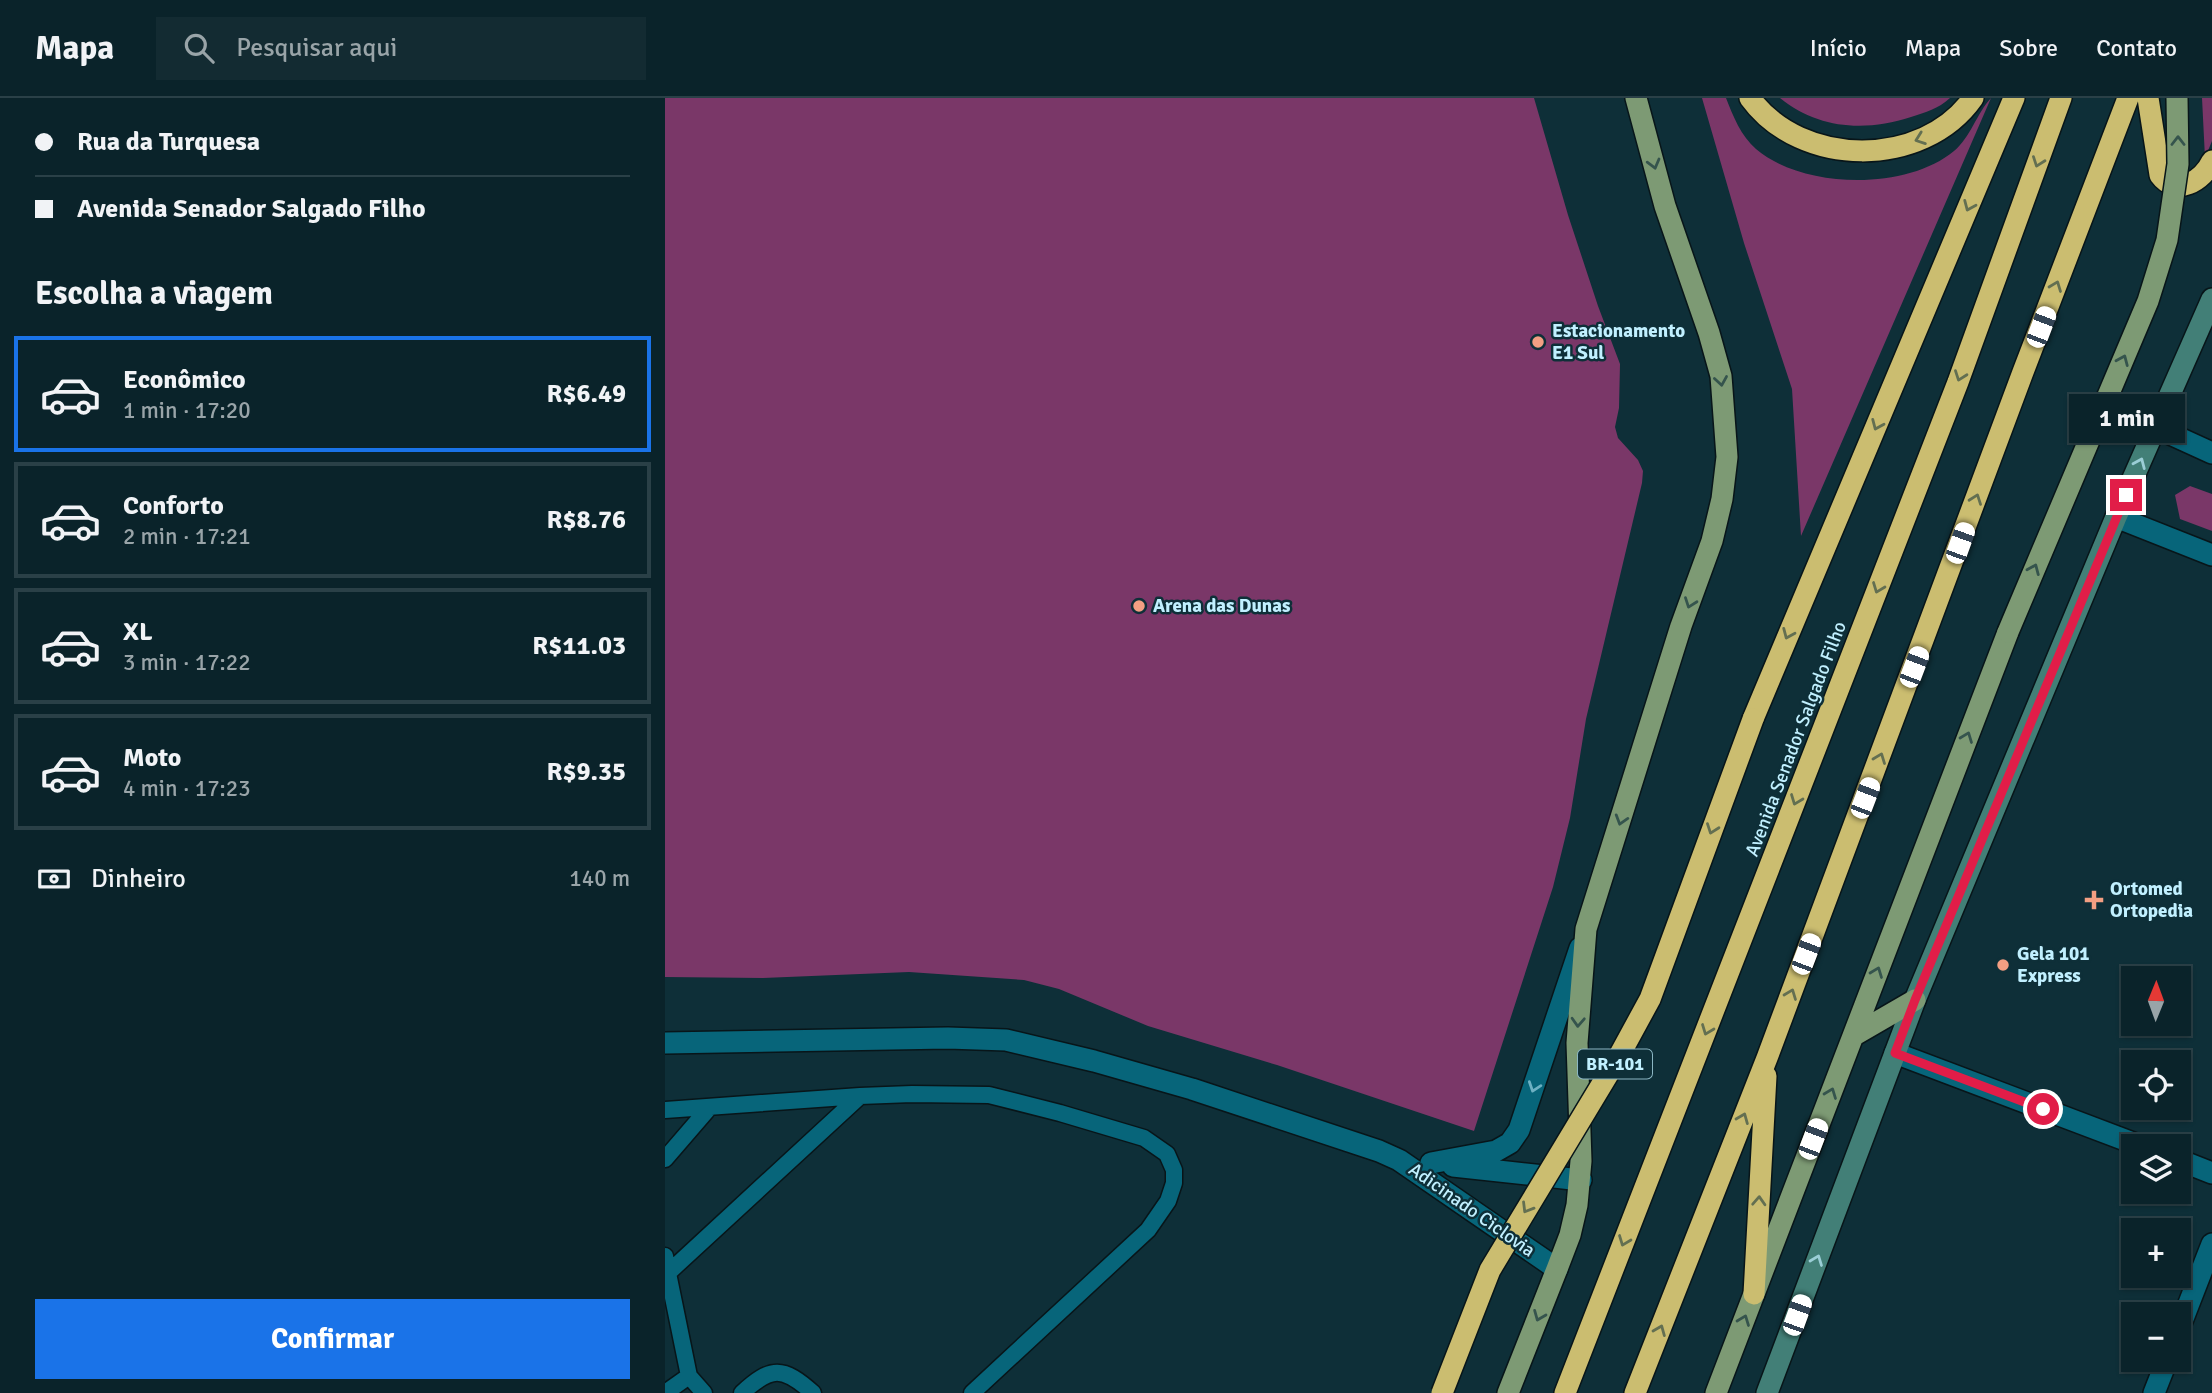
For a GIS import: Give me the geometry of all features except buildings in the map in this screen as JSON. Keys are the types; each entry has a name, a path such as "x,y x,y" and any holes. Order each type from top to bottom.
{"highway":[{"path":"1750,98 1783,130 1801,139 1840,149 1862,151 1887,149 1933,135 1961,114 1973,98"},
{"name":"BR-101","path":"1442,1393 1490,1270 1619,1056 1650,999 1753,719 2014,98"},
{"name":"Avenida Senador Salgado Filho","path":"1565,1393 1958,382 2061,98"},
{"path":"1635,1393 1767,1058 2023,372 2129,98"},
{"path":"2148,98 2160,175 2166,183 2192,183 2203,177 2212,161"},
{"path":"1754,1294 1767,1058"}],"main road":[{"path":"1508,1393 1570,1235 1581,1180 1577,1043 1586,929 1681,626 1712,541 1722,499 1727,457 1721,376 1665,206 1636,98"},
{"path":"1716,1393 2008,632 2148,301 2167,240 2178,164 2177,98"},
{"path":"1767,1393 1915,1000 2116,517 2212,299"},
{"path":"1853,1036 1915,1000"}],"street":[{"path":"2155,428 2212,453"},
{"path":"2116,517 2212,555"},
{"path":"1431,1163 1496,1151 1510,1143 1519,1130 1550,1044 1586,929"},
{"path":"665,1042 948,1038 1006,1040 1094,1060 1192,1089 1399,1160"},
{"path":"1895,1053 2121,1138"},
{"name":"Adicinado Ciclovia","path":"1399,1160 1581,1180"},
{"name":"Adicinado Ciclovia","path":"1399,1160 1557,1269"},
{"path":"2191,1165 2212,1173"},
{"path":"2189,1302 2212,1244"},
{"path":"2154,1393 2162,1372"}],"lane":[{"path":"665,1110 860,1096 989,1095 1144,1138 1167,1154 1174,1170 1174,1183 1168,1202 1148,1230 972,1393"},
{"path":"669,1273 860,1096"},
{"path":"665,1159 709,1108"},
{"path":"665,1255 689,1376 705,1393"},
{"path":"742,1393 768,1373 781,1372 813,1393"},
{"path":"665,1393 689,1376"}],"shaded area":[{"name":"Arena das Dunas","path":"665,98 1534,98 1568,215 1620,364 1619,408 1615,427 1618,438 1638,460 1643,471 1586,719 1570,818 1553,887 1474,1131 1277,1065 1148,1026 1059,989 1024,980 909,972 763,978 665,977"},
{"path":"1702,98 1726,98 1746,138 1756,149 1776,162 1800,172 1855,180 1909,173 1934,164 1960,146 1991,98 1801,536 1792,389 1744,243"},
{"path":"1780,98 1950,98 1936,108 1911,117 1859,126 1826,122"},
{"path":"2202,98 2212,98 2212,141 2205,158"},
{"path":"2190,486 2212,494 2212,531 2180,519 2175,495"}],"place":[{"name":"Estacionamento E1 Sul","path":"1538,342"},
{"name":"Arena das Dunas","path":"1139,606"},
{"name":"Ortomed Ortopedia","path":"2094,900"},
{"name":"Gela 101 Express","path":"2003,965"}],"route":[{"path":"2043,1109 1895,1053 2126,495"}]}
